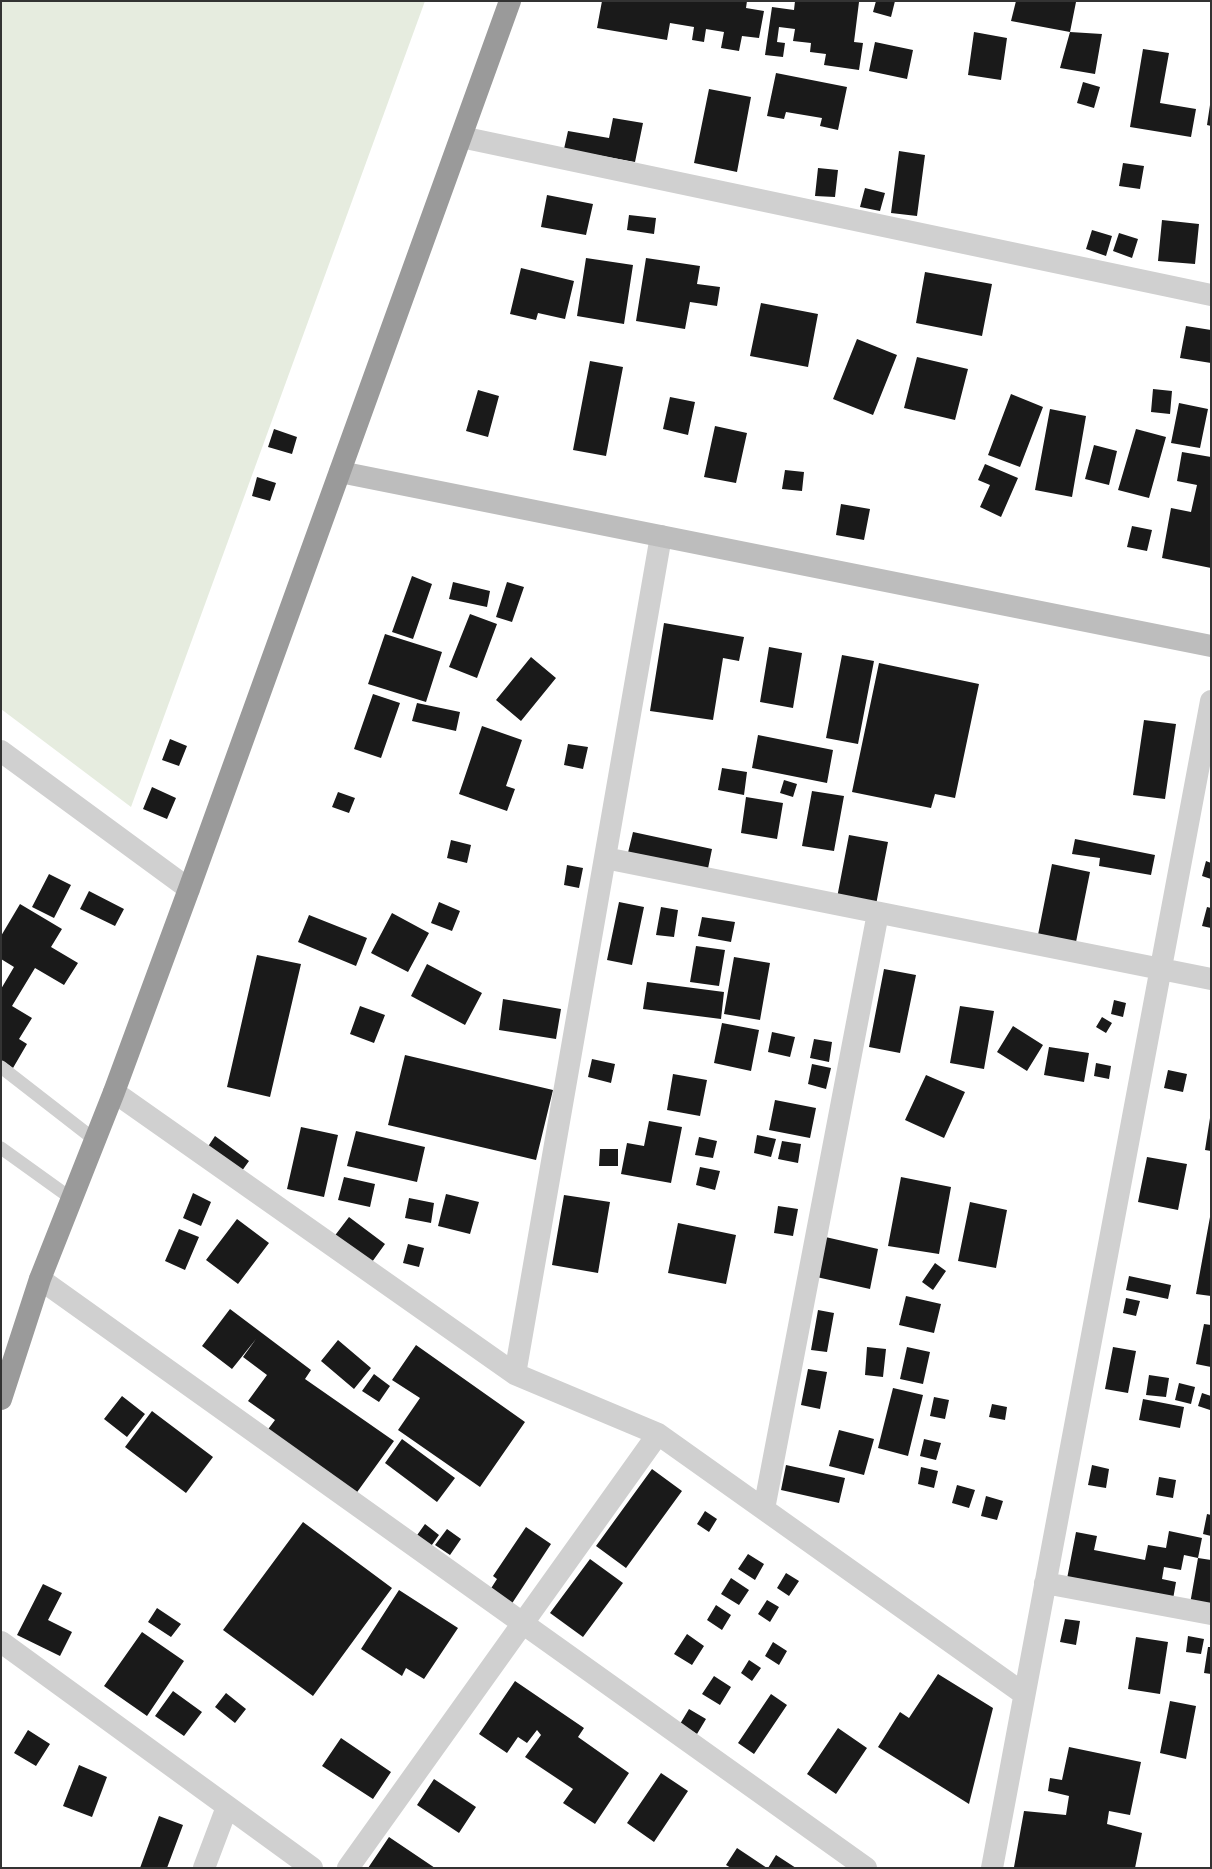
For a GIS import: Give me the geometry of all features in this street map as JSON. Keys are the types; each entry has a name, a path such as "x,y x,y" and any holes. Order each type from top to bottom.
{"highway":[{"path":"1,1399 40,1279 114,1092 190,889 510,1"}],"main road":[{"path":"340,472 1211,646"}],"street":[{"path":"460,137 1210,289"},
{"path":"514,1374 661,536"},
{"path":"992,1868 1211,701"},
{"path":"1,751 190,889"},
{"path":"605,858 1211,979"},
{"path":"764,1509 878,913"},
{"path":"114,1092 514,1374 658,1434 1024,1694"},
{"path":"40,1279 866,1868"},
{"path":"348,1868 658,1434"},
{"path":"1045,1583 1211,1614"},
{"path":"1,1642 312,1868"},
{"path":"204,1868 228,1807"}],"lane":[{"path":"1,1067 95,1140"},
{"path":"1,1148 72,1199"}],"shaded area":[{"path":"1,1 425,1 131,807 1,709"}],"building":[{"path":"602,1 747,1 746,8 764,11 759,38 742,36 739,51 721,48 724,32 706,29 704,42 692,40 694,27 670,23 667,40 597,28"},
{"path":"795,1 859,2 854,42 863,43 859,70 824,65 826,54 810,52 811,43 793,41 795,29 779,27 777,42 785,43 783,57 765,55 772,7 794,10"},
{"path":"876,1 895,1 891,17 873,12"},
{"path":"1016,1 1076,2 1070,32 1011,21"},
{"path":"974,32 1007,38 1001,80 968,75"},
{"path":"1070,32 1102,34 1095,74 1060,68"},
{"path":"875,42 913,50 907,79 869,71"},
{"path":"1143,49 1169,53 1160,103 1196,109 1191,137 1130,127"},
{"path":"776,73 847,87 838,130 820,126 822,118 786,112 784,119 767,116"},
{"path":"1083,82 1100,87 1094,108 1077,103"},
{"path":"709,89 751,97 737,172 694,163"},
{"path":"1211,105 1211,126 1207,125"},
{"path":"613,118 643,123 635,162 564,149 568,131 609,138"},
{"path":"899,151 925,155 917,216 891,213"},
{"path":"1123,163 1144,166 1140,189 1119,186"},
{"path":"818,168 838,170 835,197 815,196"},
{"path":"865,188 885,193 880,211 860,207"},
{"path":"547,195 593,204 586,235 541,227"},
{"path":"629,215 656,218 654,234 627,230"},
{"path":"1162,220 1199,224 1195,264 1158,261"},
{"path":"1092,230 1112,236 1106,256 1086,249"},
{"path":"1119,233 1138,239 1132,258 1113,251"},
{"path":"586,258 633,265 624,324 577,316"},
{"path":"646,258 700,266 697,284 720,287 717,306 690,302 685,329 636,321"},
{"path":"521,268 574,281 565,319 538,313 536,320 510,314"},
{"path":"925,272 992,284 982,336 916,323"},
{"path":"761,303 818,314 808,367 750,356"},
{"path":"1186,326 1211,330 1211,363 1180,358"},
{"path":"857,339 897,355 873,415 833,399"},
{"path":"917,357 968,369 955,420 904,408"},
{"path":"590,361 623,367 606,456 573,450"},
{"path":"1153,389 1172,391 1170,414 1151,412"},
{"path":"478,390 499,396 488,437 466,431"},
{"path":"1011,394 1043,407 1020,467 988,455"},
{"path":"670,397 695,402 688,435 663,429"},
{"path":"1179,403 1208,409 1200,448 1171,443"},
{"path":"1050,409 1086,416 1072,497 1035,490"},
{"path":"715,426 747,433 736,483 704,477"},
{"path":"274,429 297,437 292,454 268,447"},
{"path":"1136,429 1166,437 1149,498 1118,490"},
{"path":"1094,445 1117,451 1109,485 1085,479"},
{"path":"1182,452 1211,457 1211,568 1162,558 1171,508 1191,512 1197,485 1177,481"},
{"path":"985,464 1018,478 1001,517 980,507 990,485 978,480"},
{"path":"785,470 804,472 802,491 782,489"},
{"path":"257,477 276,483 270,501 252,496"},
{"path":"841,504 870,509 864,540 836,535"},
{"path":"1132,526 1152,530 1147,551 1127,547"},
{"path":"412,576 432,584 413,639 392,632"},
{"path":"453,582 490,591 487,607 449,599"},
{"path":"507,582 524,587 512,622 496,617"},
{"path":"470,614 497,624 477,678 449,667"},
{"path":"664,623 744,637 739,661 723,658 713,720 650,711"},
{"path":"385,634 442,652 426,702 368,684"},
{"path":"769,647 802,653 793,708 760,702"},
{"path":"842,655 874,661 858,744 826,738"},
{"path":"531,657 556,678 521,721 496,700"},
{"path":"879,663 979,684 955,798 935,794 931,808 852,792"},
{"path":"373,694 400,703 381,758 354,749"},
{"path":"417,703 460,712 456,731 412,721"},
{"path":"1144,720 1176,724 1165,799 1133,795"},
{"path":"482,726 522,740 506,786 515,789 507,811 459,794"},
{"path":"758,735 833,750 827,783 752,768"},
{"path":"170,739 187,746 179,766 162,760"},
{"path":"568,744 588,747 583,769 564,765"},
{"path":"722,768 747,772 744,795 718,790"},
{"path":"784,780 797,784 793,797 780,793"},
{"path":"152,787 176,798 167,819 143,809"},
{"path":"812,791 844,796 834,851 802,846"},
{"path":"338,792 355,798 349,813 332,807"},
{"path":"746,797 783,803 777,839 741,833"},
{"path":"633,832 712,849 705,883 625,865"},
{"path":"849,835 888,842 875,910 836,903"},
{"path":"1075,839 1155,855 1151,875 1099,866 1100,858 1072,854"},
{"path":"451,840 471,845 467,863 447,858"},
{"path":"1206,861 1211,863 1211,879 1202,876"},
{"path":"1052,864 1090,872 1074,952 1036,945"},
{"path":"567,865 583,868 579,888 564,885"},
{"path":"49,874 71,885 54,918 32,907"},
{"path":"89,891 124,909 115,926 80,909"},
{"path":"439,902 460,911 452,931 431,923"},
{"path":"619,902 644,907 632,965 607,960"},
{"path":"20,904 62,929 51,947 78,963 64,985 35,968 12,1006 32,1018 19,1039 27,1044 13,1068 1,1060 1,989 14,967 1,959 1,936"},
{"path":"661,907 678,910 674,937 656,935"},
{"path":"1207,907 1211,908 1211,928 1202,926"},
{"path":"392,913 429,933 408,972 371,953"},
{"path":"309,915 367,938 356,966 298,942"},
{"path":"702,917 735,922 731,942 698,936"},
{"path":"696,946 725,950 719,986 690,982"},
{"path":"257,955 301,964 270,1097 227,1087"},
{"path":"734,957 770,963 760,1020 724,1014"},
{"path":"427,964 482,993 465,1025 411,996"},
{"path":"884,969 916,975 900,1053 869,1047"},
{"path":"647,982 724,992 721,1019 643,1009"},
{"path":"503,999 561,1009 556,1039 499,1030"},
{"path":"1114,1000 1126,1003 1123,1017 1111,1014"},
{"path":"360,1006 385,1015 374,1043 350,1034"},
{"path":"960,1006 994,1011 984,1069 950,1063"},
{"path":"1102,1017 1112,1023 1106,1033 1096,1027"},
{"path":"722,1023 759,1030 751,1071 714,1063"},
{"path":"1013,1026 1043,1045 1027,1071 997,1052"},
{"path":"772,1032 795,1037 790,1057 768,1052"},
{"path":"814,1039 832,1042 829,1062 810,1058"},
{"path":"1049,1047 1089,1053 1084,1082 1044,1075"},
{"path":"405,1055 553,1090 536,1160 388,1125"},
{"path":"592,1059 615,1064 611,1083 588,1077"},
{"path":"1096,1063 1111,1066 1109,1079 1094,1076"},
{"path":"812,1064 831,1068 826,1089 808,1084"},
{"path":"1168,1070 1187,1074 1183,1092 1164,1088"},
{"path":"673,1074 707,1080 700,1116 667,1110"},
{"path":"926,1075 965,1092 944,1138 905,1120"},
{"path":"775,1100 816,1108 810,1138 769,1130"},
{"path":"1211,1118 1211,1151 1205,1150"},
{"path":"649,1121 682,1127 671,1183 621,1174 627,1143 644,1146"},
{"path":"301,1127 338,1135 324,1197 287,1189"},
{"path":"356,1131 425,1147 417,1182 347,1166"},
{"path":"757,1135 776,1139 771,1157 754,1153"},
{"path":"215,1136 249,1161 239,1175 205,1151"},
{"path":"699,1137 717,1141 713,1158 695,1155"},
{"path":"782,1141 801,1144 798,1163 778,1159"},
{"path":"600,1149 618,1149 618,1166 599,1166"},
{"path":"1147,1157 1187,1164 1178,1210 1138,1202"},
{"path":"700,1167 720,1171 715,1190 696,1185"},
{"path":"344,1177 375,1184 370,1207 338,1200"},
{"path":"901,1177 951,1187 939,1254 888,1246"},
{"path":"193,1193 211,1202 201,1226 183,1218"},
{"path":"446,1194 479,1202 470,1234 438,1226"},
{"path":"564,1195 610,1202 598,1273 552,1265"},
{"path":"409,1198 434,1203 431,1223 405,1218"},
{"path":"970,1202 1007,1210 996,1268 958,1261"},
{"path":"778,1206 798,1209 793,1236 774,1233"},
{"path":"349,1217 385,1244 367,1269 330,1242"},
{"path":"1211,1217 1211,1296 1196,1294"},
{"path":"237,1219 269,1243 238,1284 206,1260"},
{"path":"678,1223 736,1235 726,1284 668,1273"},
{"path":"179,1229 199,1237 185,1270 165,1261"},
{"path":"821,1236 878,1249 870,1289 812,1276"},
{"path":"408,1244 424,1248 419,1267 403,1263"},
{"path":"935,1263 946,1271 933,1290 922,1282"},
{"path":"1129,1276 1171,1285 1168,1299 1126,1290"},
{"path":"906,1296 941,1304 934,1333 899,1325"},
{"path":"1126,1298 1140,1301 1136,1316 1123,1313"},
{"path":"230,1309 311,1370 305,1379 394,1441 355,1495 266,1432 275,1420 248,1401 267,1375 243,1357 256,1339 232,1369 202,1346"},
{"path":"818,1310 834,1313 827,1352 811,1350"},
{"path":"1204,1324 1211,1325 1211,1367 1196,1364"},
{"path":"338,1340 371,1368 354,1389 321,1361"},
{"path":"416,1345 525,1422 480,1487 398,1430 420,1398 392,1380"},
{"path":"867,1347 886,1349 883,1377 865,1375"},
{"path":"907,1347 930,1352 923,1384 900,1379"},
{"path":"1113,1347 1136,1351 1128,1393 1105,1389"},
{"path":"808,1369 827,1372 820,1409 801,1405"},
{"path":"374,1374 390,1386 379,1402 362,1391"},
{"path":"1149,1375 1169,1378 1166,1397 1146,1395"},
{"path":"1179,1383 1195,1387 1191,1404 1175,1400"},
{"path":"893,1388 923,1395 908,1456 878,1448"},
{"path":"1202,1393 1211,1396 1210,1410 1198,1406"},
{"path":"122,1396 145,1414 127,1437 104,1419"},
{"path":"934,1397 949,1400 945,1419 930,1416"},
{"path":"1143,1399 1184,1407 1180,1428 1139,1420"},
{"path":"992,1404 1007,1407 1005,1420 989,1417"},
{"path":"152,1411 213,1457 186,1493 125,1447"},
{"path":"839,1430 874,1439 864,1475 829,1466"},
{"path":"402,1439 455,1478 437,1502 385,1463"},
{"path":"924,1439 941,1443 936,1460 920,1456"},
{"path":"786,1465 845,1478 839,1503 781,1490"},
{"path":"1092,1465 1109,1469 1106,1488 1088,1485"},
{"path":"921,1467 938,1471 934,1488 918,1484"},
{"path":"652,1469 682,1491 626,1568 596,1546"},
{"path":"1159,1477 1176,1480 1173,1498 1156,1495"},
{"path":"957,1485 975,1490 969,1508 952,1503"},
{"path":"986,1496 1003,1501 997,1520 981,1516"},
{"path":"705,1511 717,1519 709,1532 697,1524"},
{"path":"1207,1514 1211,1515 1211,1536 1203,1534"},
{"path":"303,1522 392,1588 313,1696 223,1630"},
{"path":"425,1524 439,1535 429,1549 415,1538"},
{"path":"526,1527 551,1544 509,1608 488,1593 497,1579 493,1576"},
{"path":"447,1529 461,1539 450,1555 435,1545"},
{"path":"1169,1531 1202,1538 1198,1558 1184,1555 1181,1570 1164,1567 1162,1579 1176,1582 1172,1605 1066,1584 1076,1532 1097,1536 1094,1550 1145,1560 1148,1545 1166,1548"},
{"path":"748,1554 764,1564 755,1580 738,1569"},
{"path":"1198,1558 1211,1560 1211,1608 1190,1604"},
{"path":"590,1559 623,1583 583,1637 550,1613"},
{"path":"786,1573 799,1581 789,1596 777,1588"},
{"path":"731,1578 749,1590 739,1605 721,1594"},
{"path":"43,1584 62,1593 48,1620 72,1632 60,1656 17,1635"},
{"path":"399,1590 458,1628 424,1679 406,1668 402,1676 361,1649"},
{"path":"767,1600 779,1607 770,1622 758,1614"},
{"path":"716,1605 731,1615 722,1630 707,1620"},
{"path":"157,1608 181,1624 171,1637 148,1622"},
{"path":"1065,1619 1080,1621 1076,1645 1060,1642"},
{"path":"142,1632 184,1661 147,1716 104,1686"},
{"path":"687,1634 704,1646 692,1665 674,1654"},
{"path":"1188,1636 1204,1639 1201,1654 1186,1652"},
{"path":"1136,1637 1168,1642 1160,1694 1128,1689"},
{"path":"773,1642 787,1651 779,1665 765,1656"},
{"path":"1208,1647 1211,1647 1211,1674 1204,1673"},
{"path":"749,1660 761,1668 752,1681 741,1673"},
{"path":"938,1674 993,1708 969,1804 878,1747 900,1712 909,1718"},
{"path":"714,1676 731,1687 720,1705 702,1694"},
{"path":"515,1681 584,1728 578,1737 629,1773 595,1824 563,1803 573,1789 525,1757 541,1735 537,1730 527,1743 518,1737 507,1753 479,1734"},
{"path":"173,1691 202,1712 184,1736 155,1716"},
{"path":"226,1693 246,1709 235,1723 215,1707"},
{"path":"771,1694 787,1705 754,1754 738,1743"},
{"path":"1170,1701 1196,1706 1186,1759 1160,1753"},
{"path":"689,1709 706,1719 697,1734 680,1724"},
{"path":"838,1728 867,1748 836,1794 807,1774"},
{"path":"28,1730 50,1744 36,1766 14,1753"},
{"path":"341,1738 391,1772 373,1799 322,1766"},
{"path":"1069,1747 1141,1762 1130,1815 1109,1811 1107,1824 1142,1833 1135,1868 1014,1867 1024,1811 1066,1815 1069,1796 1048,1791 1050,1778 1062,1780"},
{"path":"79,1765 107,1777 92,1817 63,1806"},
{"path":"661,1773 688,1791 654,1842 627,1823"},
{"path":"434,1779 476,1807 459,1833 417,1805"},
{"path":"159,1816 183,1825 167,1868 140,1868"},
{"path":"389,1837 435,1868 368,1868"},
{"path":"737,1848 767,1868 731,1868 726,1865"},
{"path":"776,1855 796,1868 768,1868"}]}
